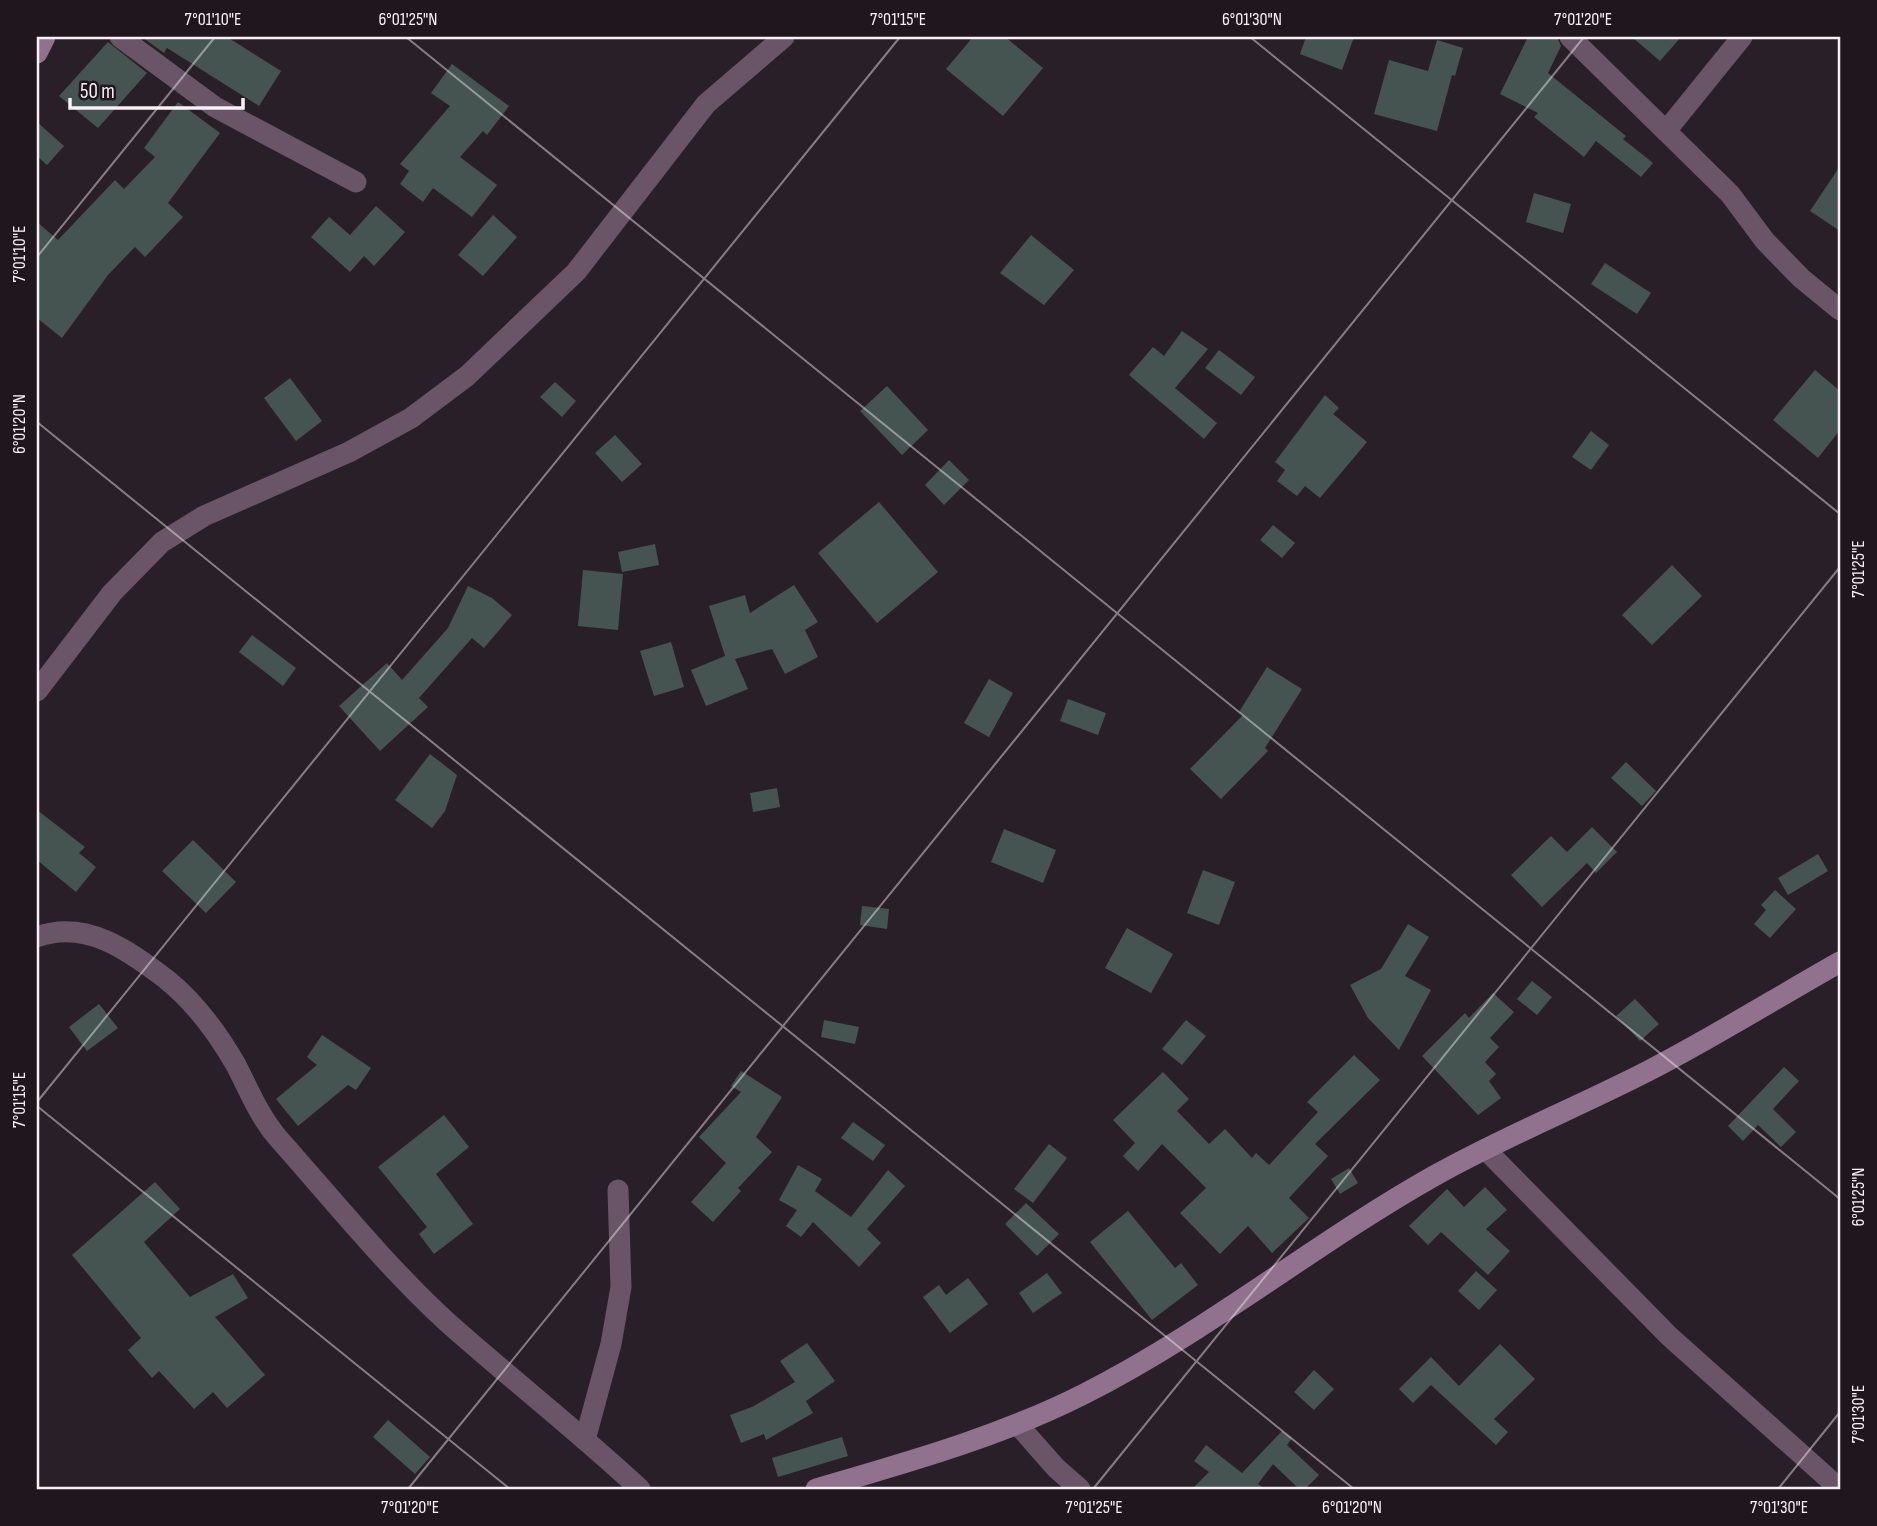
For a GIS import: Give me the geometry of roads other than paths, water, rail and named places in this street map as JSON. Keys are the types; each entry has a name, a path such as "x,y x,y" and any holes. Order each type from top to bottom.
{"main road":[{"path":"37,53 45,37"},
{"path":"816,1489 942,1452 1018,1425 1087,1392 1213,1319 1349,1228 1436,1175 1650,1070 1840,962"}],"street":[{"path":"120,37 215,107 356,182"},
{"path":"37,691 112,593 162,542 204,516 349,452 411,418 467,376 576,272 706,104 784,37"},
{"path":"1570,37 1730,194 1765,241 1801,278 1840,310"},
{"path":"1667,131 1742,37"},
{"path":"37,937 56,930 77,930 92,935 122,950 191,1001 207,1018 275,1135 402,1277 446,1321 640,1489"},
{"path":"1487,1151 1669,1336 1840,1489"},
{"path":"585,1440 611,1344 621,1287 618,1190"},
{"path":"1018,1425 1056,1468 1080,1489"}]}
